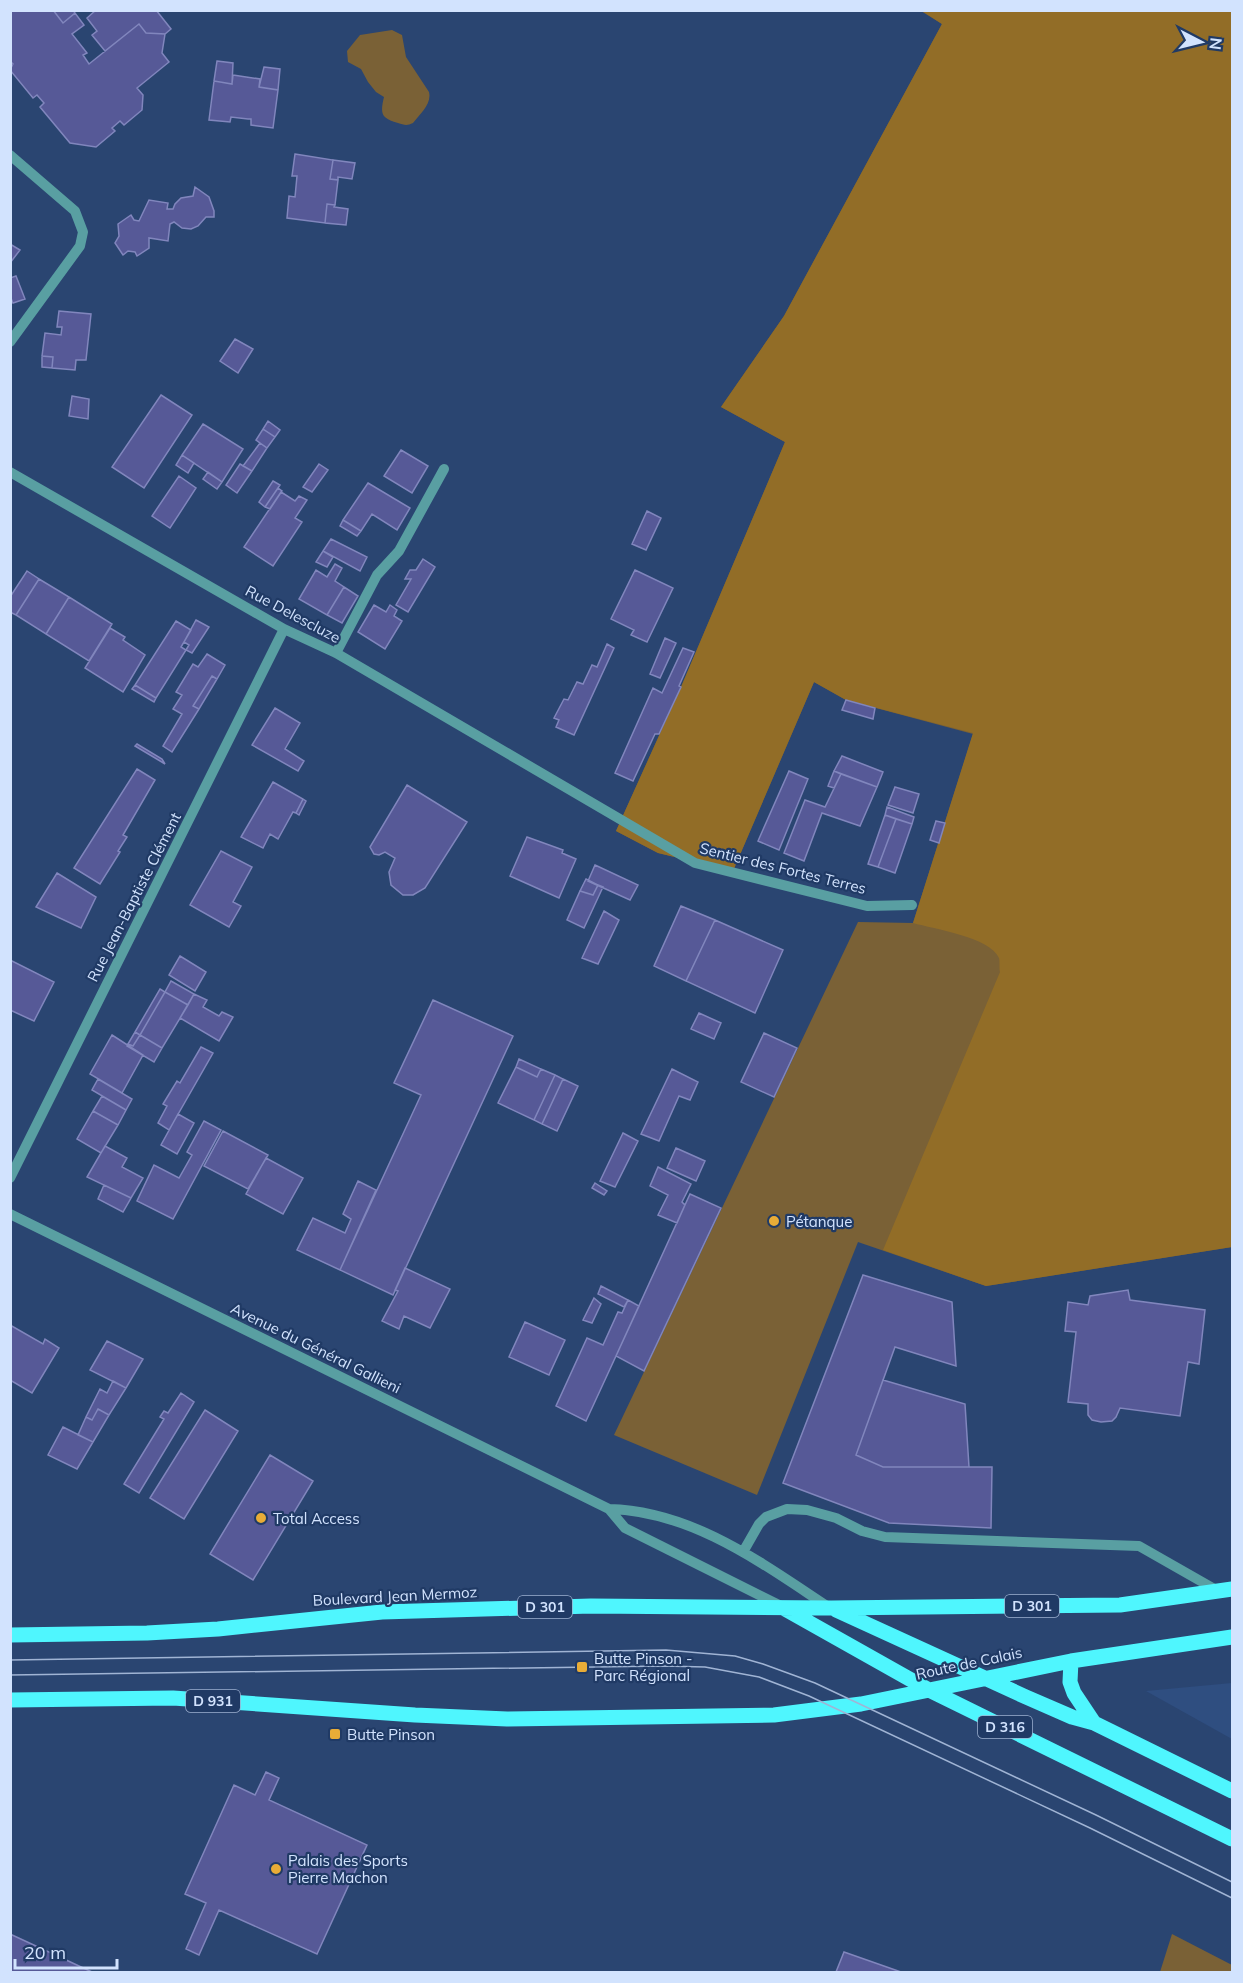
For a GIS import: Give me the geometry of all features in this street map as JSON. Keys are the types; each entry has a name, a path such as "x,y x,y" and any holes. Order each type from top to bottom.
{"main road":[{"name":"D 301","path":"783,1607 1120,1605 1225,1590"},
{"name":"Boulevard Jean Mermoz","path":"10,1635 147,1634 382,1612 591,1606 783,1607"},
{"name":"D 316","path":"783,1607 929,1690 1233,1839"},
{"name":"D 316","path":"831,1608 984,1679 1071,1717 1094,1723"},
{"name":"Route de Calais","path":"10,1700 173,1698 507,1719 774,1714 817,1710 929,1690 1071,1660 1233,1636"},
{"path":"1071,1660 1070,1682 1074,1693 1094,1723 1233,1791"}],"street":[{"path":"10,155 75,211 84,232 80,246 10,342"},
{"path":"336,653 377,575 399,551 444,469"},
{"name":"Rue Delescluze","path":"10,472 284,629 336,653 561,785"},
{"name":"Rue Jean-Baptiste Clément","path":"10,1178 284,629"},
{"name":"Sentier des Fortes Terres","path":"561,785 695,863 867,906 912,905"},
{"name":"Avenue du Général Gallieni","path":"10,1214 609,1509 625,1528 783,1607"},
{"name":"Avenue du Général Gallieni","path":"609,1509 633,1510 667,1518 723,1541 831,1608"},
{"path":"743,1552 759,1524 766,1517 787,1509 807,1510 836,1518 862,1531 885,1536 1138,1546 1225,1590"}],"shaded area":[{"path":"921,11 1232,11 1232,1247 986,1286 858,1242 757,1495 614,1435 858,922 913,923 973,734 846,700 814,682 733,871 658,853 616,831 681,687 785,442 721,407 784,316 942,24"},
{"path":"922,11 1232,11 1232,1247 986,1286 883,1250 1000,972 999,958 985,945 960,935 913,923 973,733 846,700 814,682 733,871 658,853 616,831 681,687 785,442 721,407 784,316 942,24"},
{"path":"392,30 402,35 406,57 429,92 429,101 425,109 409,125 400,124 385,117 382,111 384,97 376,92 361,69 348,62 347,51 360,35"},
{"path":"1232,1683 1232,1739 1146,1691"},
{"path":"1172,1934 1232,1965 1232,1972 1160,1972"}],"building":[{"path":"10,10 53,10 63,23 75,13 84,25 72,34 87,53 83,55 89,64 139,24 146,33 165,34 162,53 169,62 137,88 143,95 142,110 124,125 120,121 112,128 115,131 96,147 70,143 40,107 44,103 37,95 33,98 10,70 13,64 10,61"},
{"path":"53,10 73,10 75,13 63,23"},
{"path":"96,10 156,10 171,29 165,34 146,33 139,24 105,51 92,35 97,31 87,18"},
{"path":"217,61 233,63 232,84 214,81"},
{"path":"264,67 280,69 278,90 259,87"},
{"path":"233,75 260,79 259,87 278,90 273,128 251,125 251,119 231,117 230,122 209,120 214,81 232,84"},
{"path":"295,154 333,160 330,179 338,180 335,205 327,204 325,223 287,218 289,196 295,197 297,176 292,176"},
{"path":"333,160 355,163 352,179 338,177 338,180 330,179"},
{"path":"195,187 209,197 214,217 206,217 198,226 191,229 182,228 174,222 170,224 168,241 149,238 149,248 137,256 135,252 128,251 123,255 115,243 119,236 118,224 131,215 134,220 139,221 149,200 168,203 167,209 173,209 181,198 193,196"},
{"path":"327,204 348,209 346,225 325,223"},
{"path":"10,244 20,250 10,263"},
{"path":"16,276 25,299 13,303 10,296 10,278"},
{"path":"59,311 91,314 86,360 76,360 75,370 52,368 53,357 42,356 45,333 61,335 62,327 57,327"},
{"path":"235,339 253,349 238,373 220,361"},
{"path":"42,356 53,357 52,368 42,367"},
{"path":"161,395 192,415 144,488 112,467"},
{"path":"72,396 89,399 88,419 69,416"},
{"path":"268,421 280,430 275,437 263,429"},
{"path":"203,424 243,449 222,482 182,455"},
{"path":"263,429 275,437 267,448 256,440"},
{"path":"260,443 267,448 252,471 243,466"},
{"path":"401,450 428,466 412,493 384,476"},
{"path":"182,455 194,463 188,473 176,465"},
{"path":"240,464 252,471 237,493 226,485"},
{"path":"319,464 328,470 312,492 303,487"},
{"path":"208,472 222,482 217,489 203,479"},
{"path":"179,476 196,488 170,528 152,516"},
{"path":"273,481 280,485 265,507 259,502"},
{"path":"368,483 410,508 397,530 372,514 361,531 343,520"},
{"path":"278,488 282,491 270,509 265,507"},
{"path":"281,492 295,501 299,496 307,500 295,518 302,522 273,566 244,547"},
{"path":"647,511 661,518 646,550 632,544"},
{"path":"343,520 361,531 357,536 340,526"},
{"path":"331,539 367,557 360,571 323,551"},
{"path":"323,551 333,557 327,567 316,562"},
{"path":"423,559 435,567 408,612 396,605 411,579 405,579 410,570 416,570"},
{"path":"335,564 342,568 335,581 344,587 327,615 299,599 316,570 327,577"},
{"path":"635,570 673,588 647,642 631,635 634,630 611,619"},
{"path":"27,571 39,579 16,615 10,612 10,597"},
{"path":"39,579 69,597 46,634 16,615"},
{"path":"344,587 358,596 342,623 327,615"},
{"path":"69,597 112,624 89,661 46,634"},
{"path":"374,605 386,612 390,605 397,610 394,616 402,621 385,649 358,632"},
{"path":"196,620 209,627 192,653 186,650 189,645 184,642"},
{"path":"176,621 191,630 181,647 186,650 156,698 135,685"},
{"path":"110,628 125,637 123,640 145,655 123,692 85,668"},
{"path":"665,638 676,643 660,678 650,674"},
{"path":"607,644 614,648 574,735 556,727 559,720 554,718 564,699 568,700 577,682 583,684 592,665 597,667"},
{"path":"683,648 694,652 659,734 655,734 633,781 615,773 653,688 662,693"},
{"path":"207,654 225,665 217,679 212,676 193,706 199,709 172,752 163,746 182,714 173,709 182,695 176,692 193,664 198,667"},
{"path":"212,676 217,679 199,709 193,706"},
{"path":"135,685 156,698 154,702 132,689"},
{"path":"846,700 875,708 873,719 842,710"},
{"path":"275,708 300,723 285,749 304,761 298,771 252,745"},
{"path":"137,744 162,759 165,764 135,746"},
{"path":"842,756 883,772 877,787 834,771"},
{"path":"137,769 155,780 123,835 127,837 118,851 120,852 100,884 74,868"},
{"path":"789,771 808,779 779,850 758,841"},
{"path":"834,771 841,774 834,788 828,786"},
{"path":"841,774 877,787 860,826 822,813 804,861 784,853 805,800 825,807"},
{"path":"273,782 303,799 278,839 270,834 263,848 241,837"},
{"path":"407,785 467,822 425,888 413,895 403,895 391,885 389,872 395,858 385,852 379,855 374,854 370,847"},
{"path":"895,787 919,794 913,813 888,805"},
{"path":"303,799 306,801 299,815 296,813"},
{"path":"887,807 914,817 912,824 885,815"},
{"path":"885,815 896,819 878,867 868,864"},
{"path":"896,819 912,824 895,873 878,867"},
{"path":"936,821 945,823 939,843 930,840"},
{"path":"527,837 563,850 562,853 576,859 559,898 510,876"},
{"path":"221,851 252,867 233,902 241,906 229,927 190,905"},
{"path":"595,865 638,885 630,900 588,881"},
{"path":"57,873 96,897 81,928 36,907"},
{"path":"586,879 598,885 593,895 580,891"},
{"path":"598,885 603,887 584,928 567,920 580,891 593,895"},
{"path":"681,906 715,920 686,981 654,966"},
{"path":"604,911 619,920 598,964 582,958"},
{"path":"715,920 783,950 755,1013 686,981"},
{"path":"180,956 206,972 195,991 169,975"},
{"path":"10,960 54,982 34,1021 10,1010"},
{"path":"171,981 194,994 188,1005 165,992"},
{"path":"160,989 165,992 140,1035 135,1032"},
{"path":"165,992 188,1005 162,1048 140,1035"},
{"path":"194,994 207,1000 203,1007 219,1016 222,1012 233,1017 219,1041 180,1018"},
{"path":"433,1000 513,1036 393,1295 340,1270 421,1095 394,1083"},
{"path":"699,1013 721,1023 714,1039 691,1029"},
{"path":"135,1032 140,1035 133,1046 128,1044"},
{"path":"764,1033 797,1048 774,1097 741,1082"},
{"path":"112,1035 143,1055 122,1093 90,1074"},
{"path":"140,1035 162,1048 154,1062 127,1046 128,1044 133,1046"},
{"path":"201,1047 213,1053 169,1130 158,1123 167,1106 163,1104 177,1081 180,1083"},
{"path":"519,1059 541,1069 537,1077 516,1067"},
{"path":"516,1067 537,1077 541,1069 555,1075 534,1120 498,1103"},
{"path":"672,1069 698,1082 690,1100 679,1096 659,1141 641,1134"},
{"path":"555,1075 563,1079 542,1124 534,1120"},
{"path":"98,1079 132,1099 126,1110 92,1090"},
{"path":"563,1079 578,1086 557,1131 542,1124"},
{"path":"102,1096 126,1110 118,1125 93,1111"},
{"path":"93,1111 118,1125 101,1153 77,1139"},
{"path":"178,1114 194,1123 177,1154 161,1145"},
{"path":"204,1121 221,1130 173,1219 137,1201 154,1165 179,1178 192,1155 187,1152"},
{"path":"223,1131 268,1155 248,1189 204,1166"},
{"path":"623,1133 638,1141 615,1187 600,1181"},
{"path":"105,1146 127,1158 122,1167 143,1178 131,1198 87,1177"},
{"path":"676,1148 705,1161 696,1181 667,1168"},
{"path":"266,1158 303,1178 283,1214 246,1194"},
{"path":"658,1167 691,1184 682,1202 685,1205 677,1223 658,1215 668,1195 650,1186"},
{"path":"358,1181 376,1190 340,1270 297,1250 313,1218 345,1233 351,1219 343,1214"},
{"path":"595,1183 607,1191 604,1195 592,1188"},
{"path":"104,1185 131,1198 123,1212 98,1199"},
{"path":"690,1194 721,1208 644,1371 616,1356"},
{"path":"405,1268 450,1289 430,1328 404,1316 399,1329 382,1321 398,1291 395,1290"},
{"path":"863,1275 952,1302 956,1366 895,1347 856,1455 883,1467 992,1467 991,1528 889,1523 783,1483"},
{"path":"601,1286 628,1300 624,1307 598,1294"},
{"path":"1128,1290 1130,1300 1205,1310 1199,1364 1188,1362 1180,1416 1120,1408 1112,1421 1101,1422 1092,1420 1088,1415 1088,1404 1068,1402 1076,1332 1065,1331 1068,1302 1088,1305 1090,1296"},
{"path":"594,1298 601,1304 592,1323 583,1320"},
{"path":"628,1300 639,1306 586,1421 556,1406 587,1338 603,1345 618,1312 622,1313"},
{"path":"525,1322 565,1340 549,1375 509,1357"},
{"path":"10,1325 43,1344 45,1339 59,1348 32,1393 10,1380"},
{"path":"107,1341 143,1359 126,1388 90,1370"},
{"path":"883,1380 965,1404 969,1467 883,1467 856,1455"},
{"path":"113,1381 126,1388 109,1415 98,1409 92,1420 86,1417 100,1389 107,1393"},
{"path":"181,1393 194,1402 139,1493 124,1484 164,1419 160,1417 164,1411 168,1413"},
{"path":"98,1409 109,1415 93,1442 78,1435 86,1417 92,1420"},
{"path":"205,1410 238,1431 184,1519 150,1498"},
{"path":"63,1427 93,1442 77,1469 48,1455"},
{"name":"Total Access","path":"270,1455 313,1481 253,1580 210,1554"},
{"name":"Palais des Sports Pierre Machon","path":"266,1772 279,1778 269,1800 367,1845 317,1954 219,1910 199,1955 186,1949 206,1903 185,1894 234,1785 255,1795"},
{"path":"10,1934 92,1972 10,1972"},
{"path":"844,1952 901,1972 836,1972"}],"tram line":[{"path":"10,1660 666,1650 735,1656 815,1683 1096,1815 1232,1882"},
{"path":"10,1675 705,1667 759,1677 809,1696 1090,1828 1232,1898"}],"place":[{"name":"Pétanque","path":"774,1221"},
{"name":"Total Access","path":"261,1518"},
{"name":"Butte Pinson - Parc Régional","path":"582,1667"},
{"name":"Butte Pinson","path":"335,1734"},
{"name":"Palais des Sports Pierre Machon","path":"276,1869"}]}
